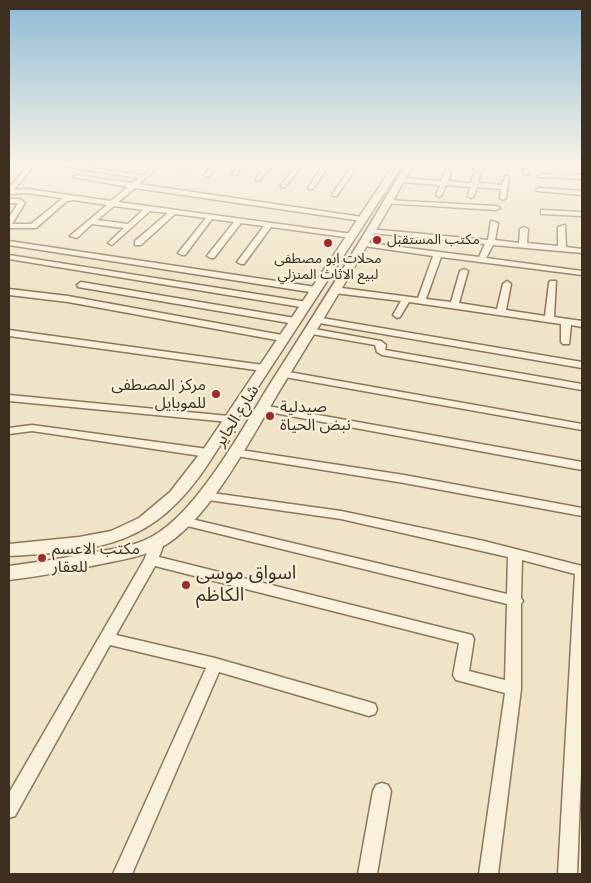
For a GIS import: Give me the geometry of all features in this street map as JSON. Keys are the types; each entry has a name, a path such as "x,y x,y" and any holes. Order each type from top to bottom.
{"street":[{"path":"13,210 9,222 33,226 57,206"},
{"path":"74,236 111,206"},
{"path":"137,206 270,224 481,260 523,253 557,257 582,273"},
{"path":"276,206 362,219"},
{"name":"شارع الجاير","path":"9,573 105,558 133,551 158,541 172,532 183,521 205,496 283,374 334,290 358,240 362,219 375,206"},
{"name":"شارع الجاير","path":"9,550 98,540 123,533 144,523 175,498 208,453 282,338 316,290 358,240 372,231 381,206"},
{"path":"476,206 496,208"},
{"path":"112,243 149,208"},
{"path":"138,243 174,211"},
{"path":"544,212 582,214"},
{"path":"182,253 211,216"},
{"path":"211,256 240,220"},
{"path":"92,222 129,226"},
{"path":"481,260 492,239 494,223"},
{"path":"241,262 270,224"},
{"path":"557,257 562,227"},
{"path":"523,253 524,229"},
{"path":"372,231 489,242 523,253 557,257 582,251"},
{"path":"422,301 440,254 451,238"},
{"path":"9,243 316,290"},
{"path":"9,257 307,304"},
{"path":"68,299 96,271"},
{"path":"454,305 464,271"},
{"path":"549,320 553,283"},
{"path":"501,312 506,284"},
{"path":"81,285 295,321"},
{"path":"334,290 582,324"},
{"path":"9,292 68,299 282,338"},
{"path":"397,315 406,299"},
{"path":"566,322 566,342"},
{"path":"312,326 582,365"},
{"path":"312,326 378,343 381,345 380,350 382,352 582,388"},
{"path":"9,333 263,368"},
{"path":"283,374 582,428"},
{"path":"9,398 229,419"},
{"path":"262,408 582,466"},
{"path":"9,430 32,428 208,453"},
{"path":"234,453 404,479 582,512"},
{"path":"205,496 341,515 582,571 568,874"},
{"path":"183,521 516,600"},
{"path":"9,810 151,560 158,541"},
{"path":"489,874 513,688 516,600 515,554"},
{"path":"151,560 467,639 460,675 513,688"},
{"path":"106,638 215,664 369,709"},
{"path":"122,874 215,664"},
{"path":"367,874 382,791"}],"place":[{"name":"مكتب المستقبل","path":"377,240"},
{"name":"محلات ابو مصطفى لبيع الاثاث المنزلي","path":"328,243"},
{"name":"مركز المصطفى للموبايل","path":"216,394"},
{"name":"صيدلية نبض الحياة","path":"270,416"},
{"name":"مكتب الاعسم للعقار","path":"42,558"},
{"name":"اسواق موسى الكاظم","path":"186,585"}]}
